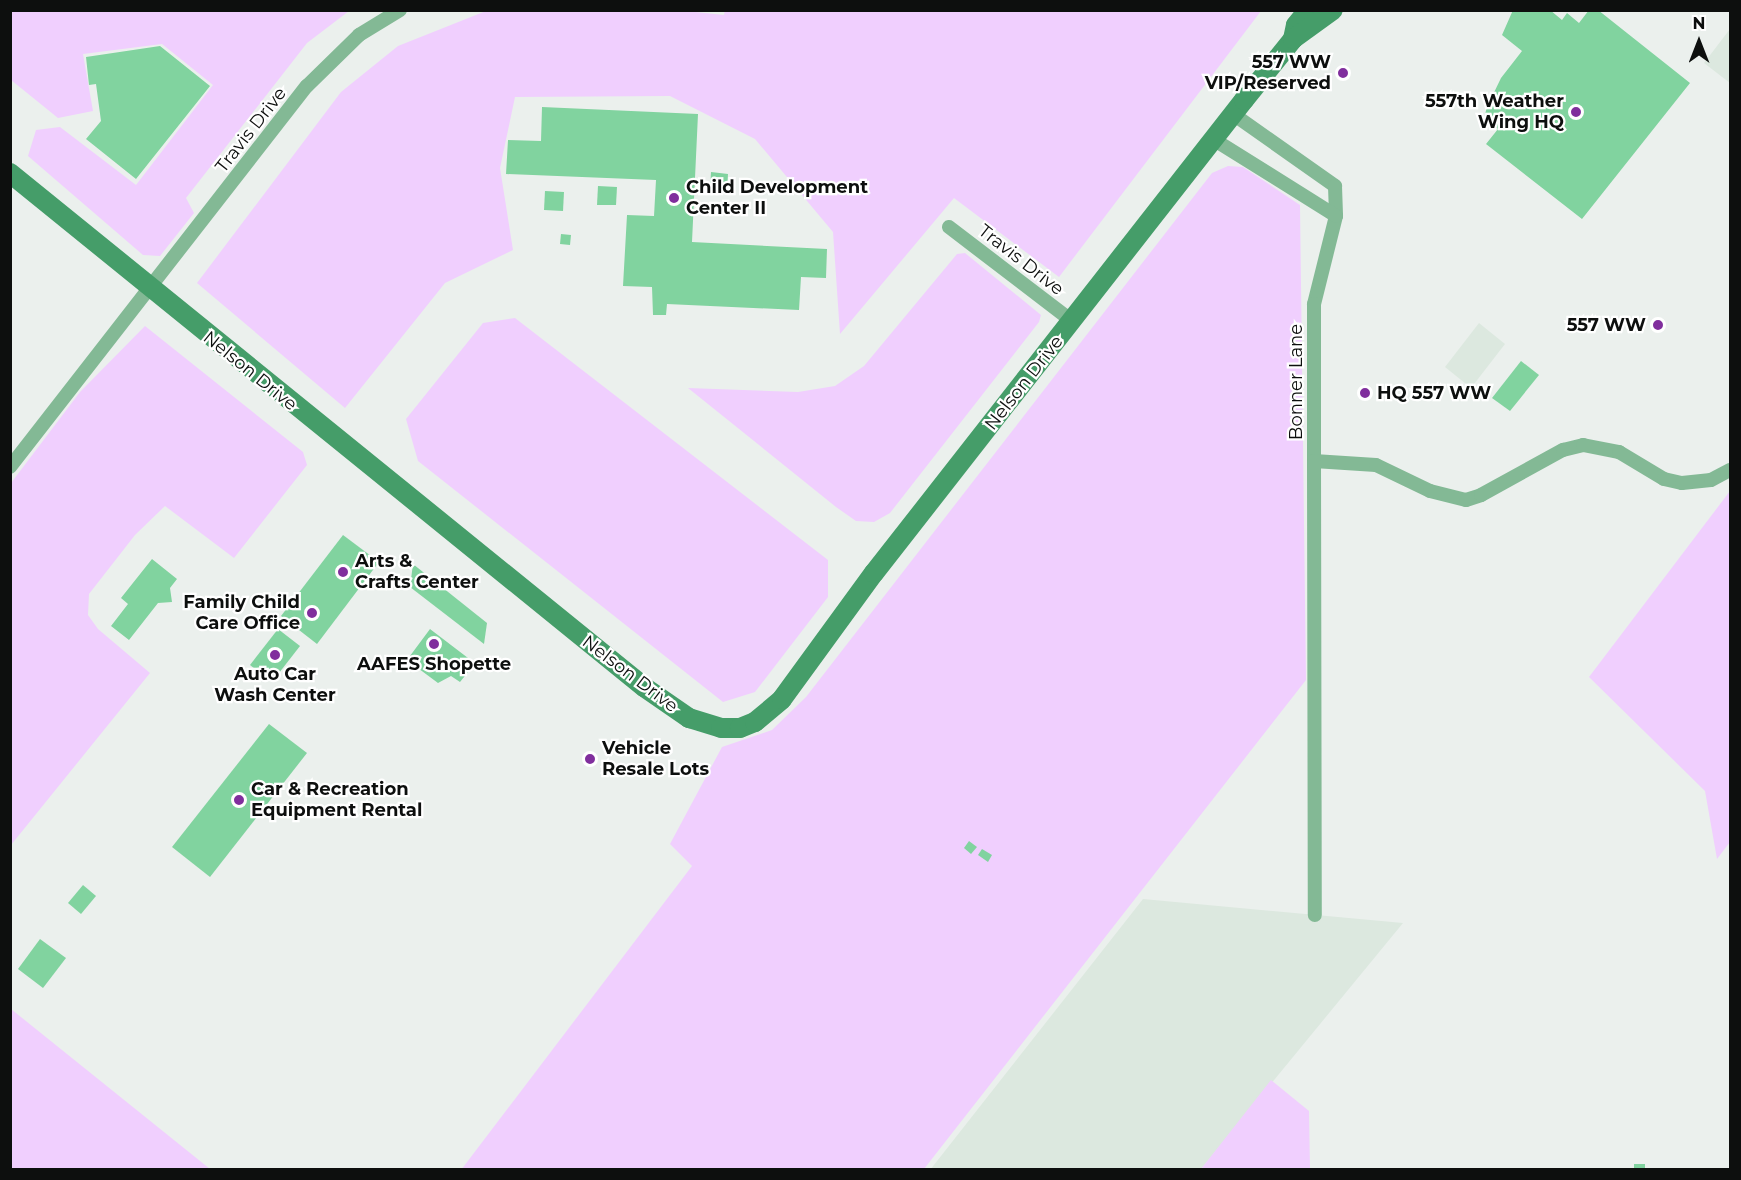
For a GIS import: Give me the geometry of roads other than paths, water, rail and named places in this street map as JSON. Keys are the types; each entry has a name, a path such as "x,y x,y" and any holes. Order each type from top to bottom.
{"street":[{"name":"Travis Drive","path":"13,459 150,290 319,74 359,35 400,10"},
{"name":"Nelson Drive","path":"1293,39 1296,25 1308,10"},
{"name":"Nelson Drive","path":"10,173 150,290 644,687 689,718 721,728 740,728 755,722 782,699 874,573 1233,114 1293,39 1333,10"},
{"name":"Bonner Lane","path":"1233,114 1335,186 1336,216 1314,304 1314,461 1376,465 1430,491 1466,500 1487,492 1563,450 1582,445 1619,452 1664,479 1682,483 1711,480 1731,470"},
{"path":"1214,139 1336,216"},
{"name":"Travis Drive","path":"950,227 1072,321"},
{"path":"1314,461 1315,915"}],"place":[{"name":"557 WW VIP/Reserved","path":"1343,73"},
{"name":"557th Weather Wing HQ","path":"1576,112"},
{"name":"Child Development Center II","path":"674,198"},
{"name":"557 WW","path":"1658,325"},
{"name":"HQ 557 WW","path":"1365,393"},
{"name":"Arts & Crafts Center","path":"343,572"},
{"name":"Family Child Care Office","path":"312,613"},
{"name":"AAFES Shopette","path":"434,644"},
{"name":"Auto Car Wash Center","path":"275,655"},
{"name":"Vehicle Resale Lots","path":"590,759"},
{"name":"Car & Recreation Equipment Rental","path":"239,800"}]}
